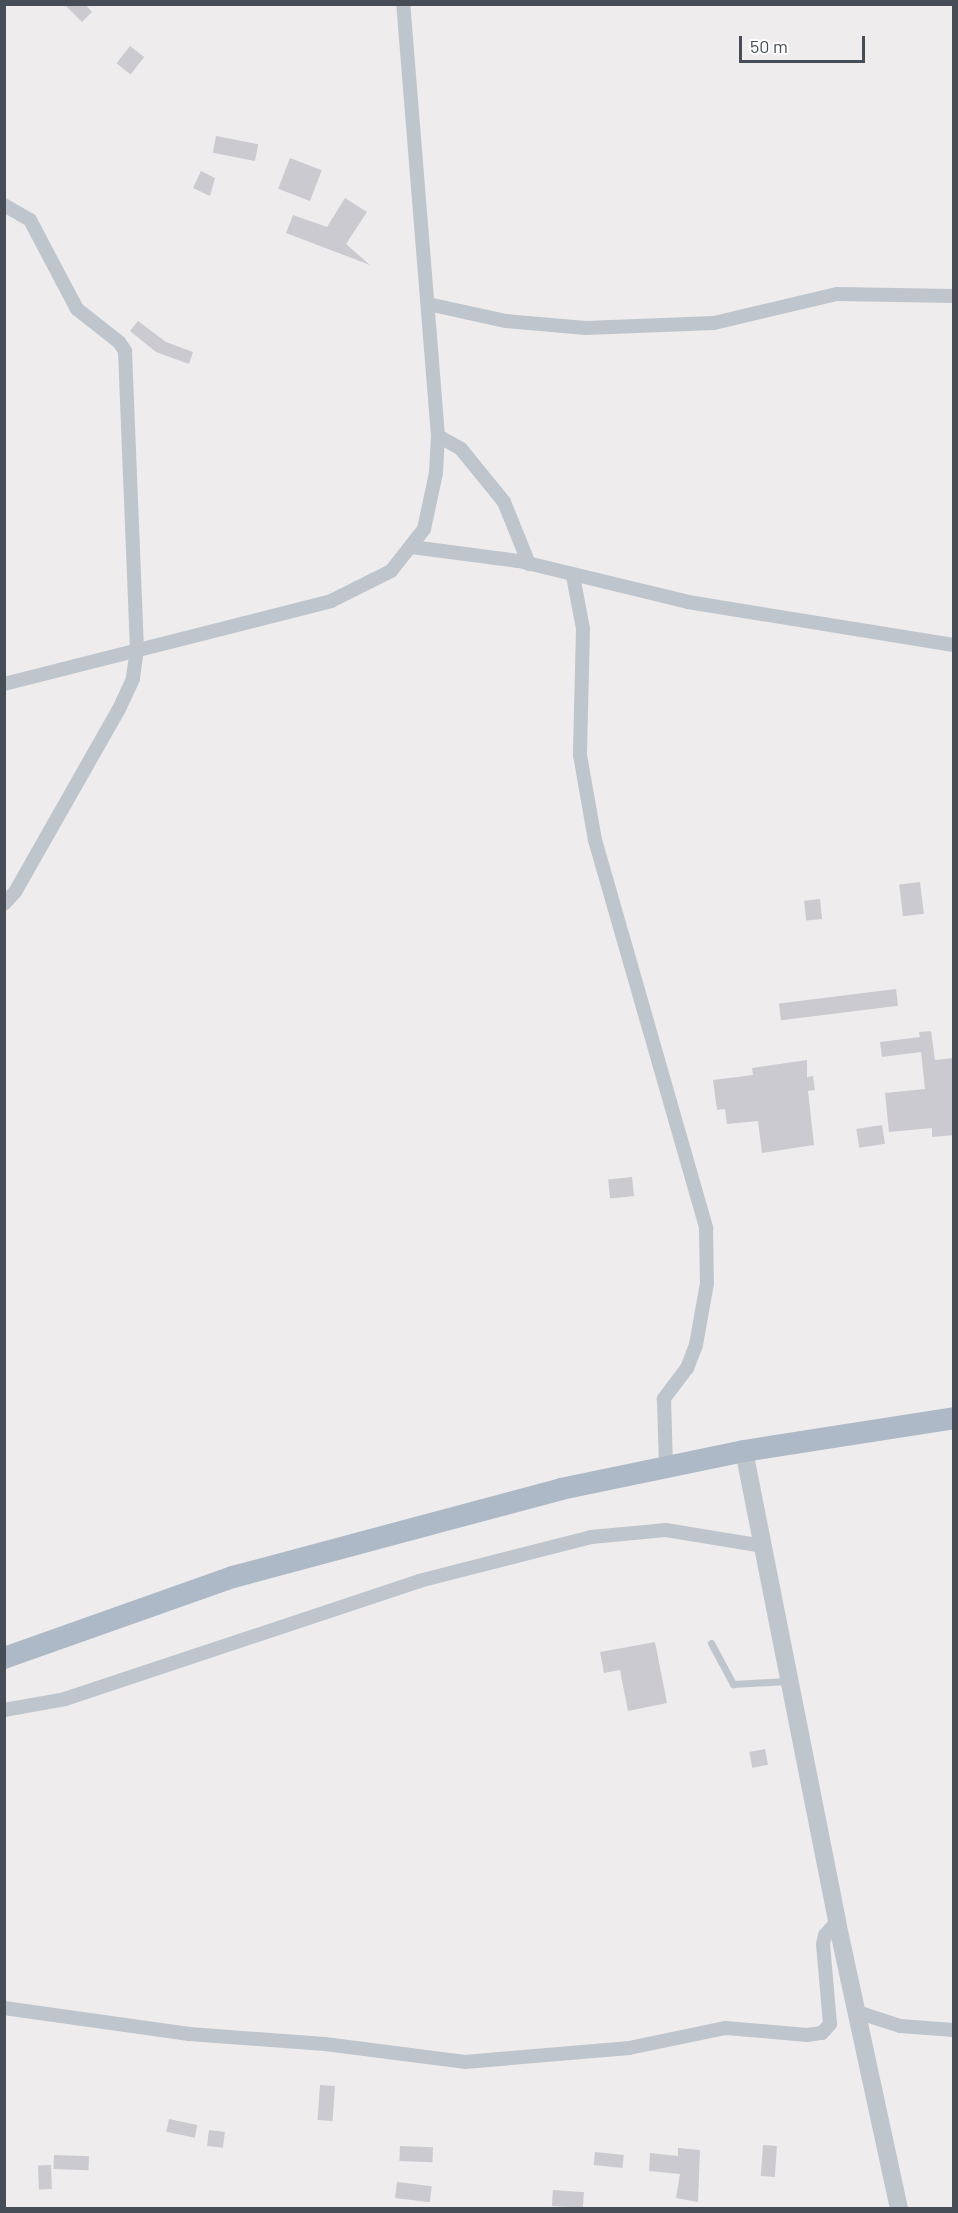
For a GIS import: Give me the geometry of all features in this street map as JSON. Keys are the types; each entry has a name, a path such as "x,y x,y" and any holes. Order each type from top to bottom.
{"main road":[{"path":"4,1658 318,1552 561,1489 744,1451 954,1418"}],"street":[{"path":"4,684 331,601 391,571 424,529 432,495 438,436 403,4"},
{"path":"4,205 30,220 77,309 119,342 124,351 137,649 133,679 119,709 15,892 4,904"},
{"path":"429,304 506,321 598,328 714,323 837,294 954,296"},
{"path":"438,436 461,449 504,502 529,564"},
{"path":"412,547 529,564 688,602 954,645"},
{"path":"573,576 583,629 580,755 595,840 706,1228 707,1283 698,1335 687,1368 664,1399 666,1466"},
{"path":"744,1451 837,1922 899,2208"},
{"path":"4,1710 65,1699 419,1581 591,1537 666,1530 764,1546"},
{"path":"4,2008 189,2034 326,2044 465,2062 629,2048 726,2028 807,2035 822,2033 830,2024 823,1944 825,1935 837,1922"},
{"path":"857,2012 900,2026 954,2030"}],"lane":[{"path":"711,1643 733,1684 790,1680"}],"building":[{"path":"64,4 85,4 92,12 82,22"},
{"path":"130,46 144,57 131,74 116,63"},
{"path":"216,136 258,144 255,161 213,153"},
{"path":"290,158 322,170 310,201 278,189"},
{"path":"201,171 215,178 210,196 193,188"},
{"path":"345,198 367,212 346,244 370,265 286,233 293,215 327,227"},
{"path":"138,321 166,342 193,352 189,364 156,352 130,331"},
{"path":"920,882 924,914 903,916 899,885"},
{"path":"820,899 822,919 806,921 804,901"},
{"path":"896,989 898,1006 781,1020 779,1003"},
{"path":"931,1031 935,1060 954,1058 954,1135 932,1137 932,1128 889,1132 885,1093 925,1089 921,1052 882,1057 880,1042 920,1037 919,1032"},
{"path":"807,1060 807,1077 813,1076 815,1090 808,1091 814,1145 762,1153 758,1121 727,1124 725,1109 717,1110 713,1080 753,1075 752,1068"},
{"path":"882,1125 885,1144 859,1148 856,1129"},
{"path":"632,1177 634,1196 610,1198 608,1180"},
{"path":"655,1642 667,1703 628,1711 620,1670 604,1673 600,1652"},
{"path":"765,1749 768,1765 752,1768 749,1752"},
{"path":"320,2085 335,2086 333,2121 318,2120"},
{"path":"169,2119 197,2125 195,2138 166,2132"},
{"path":"209,2130 225,2132 223,2148 207,2146"},
{"path":"763,2145 777,2146 775,2177 761,2176"},
{"path":"400,2146 433,2147 432,2162 399,2161"},
{"path":"678,2148 700,2150 698,2202 676,2198 680,2174 649,2171 650,2153 678,2156"},
{"path":"595,2152 624,2155 622,2168 594,2165"},
{"path":"54,2155 89,2156 88,2170 54,2169"},
{"path":"38,2165 51,2165 52,2189 39,2189"},
{"path":"397,2182 432,2186 430,2202 395,2198"},
{"path":"553,2190 584,2192 583,2208 552,2206"}]}
